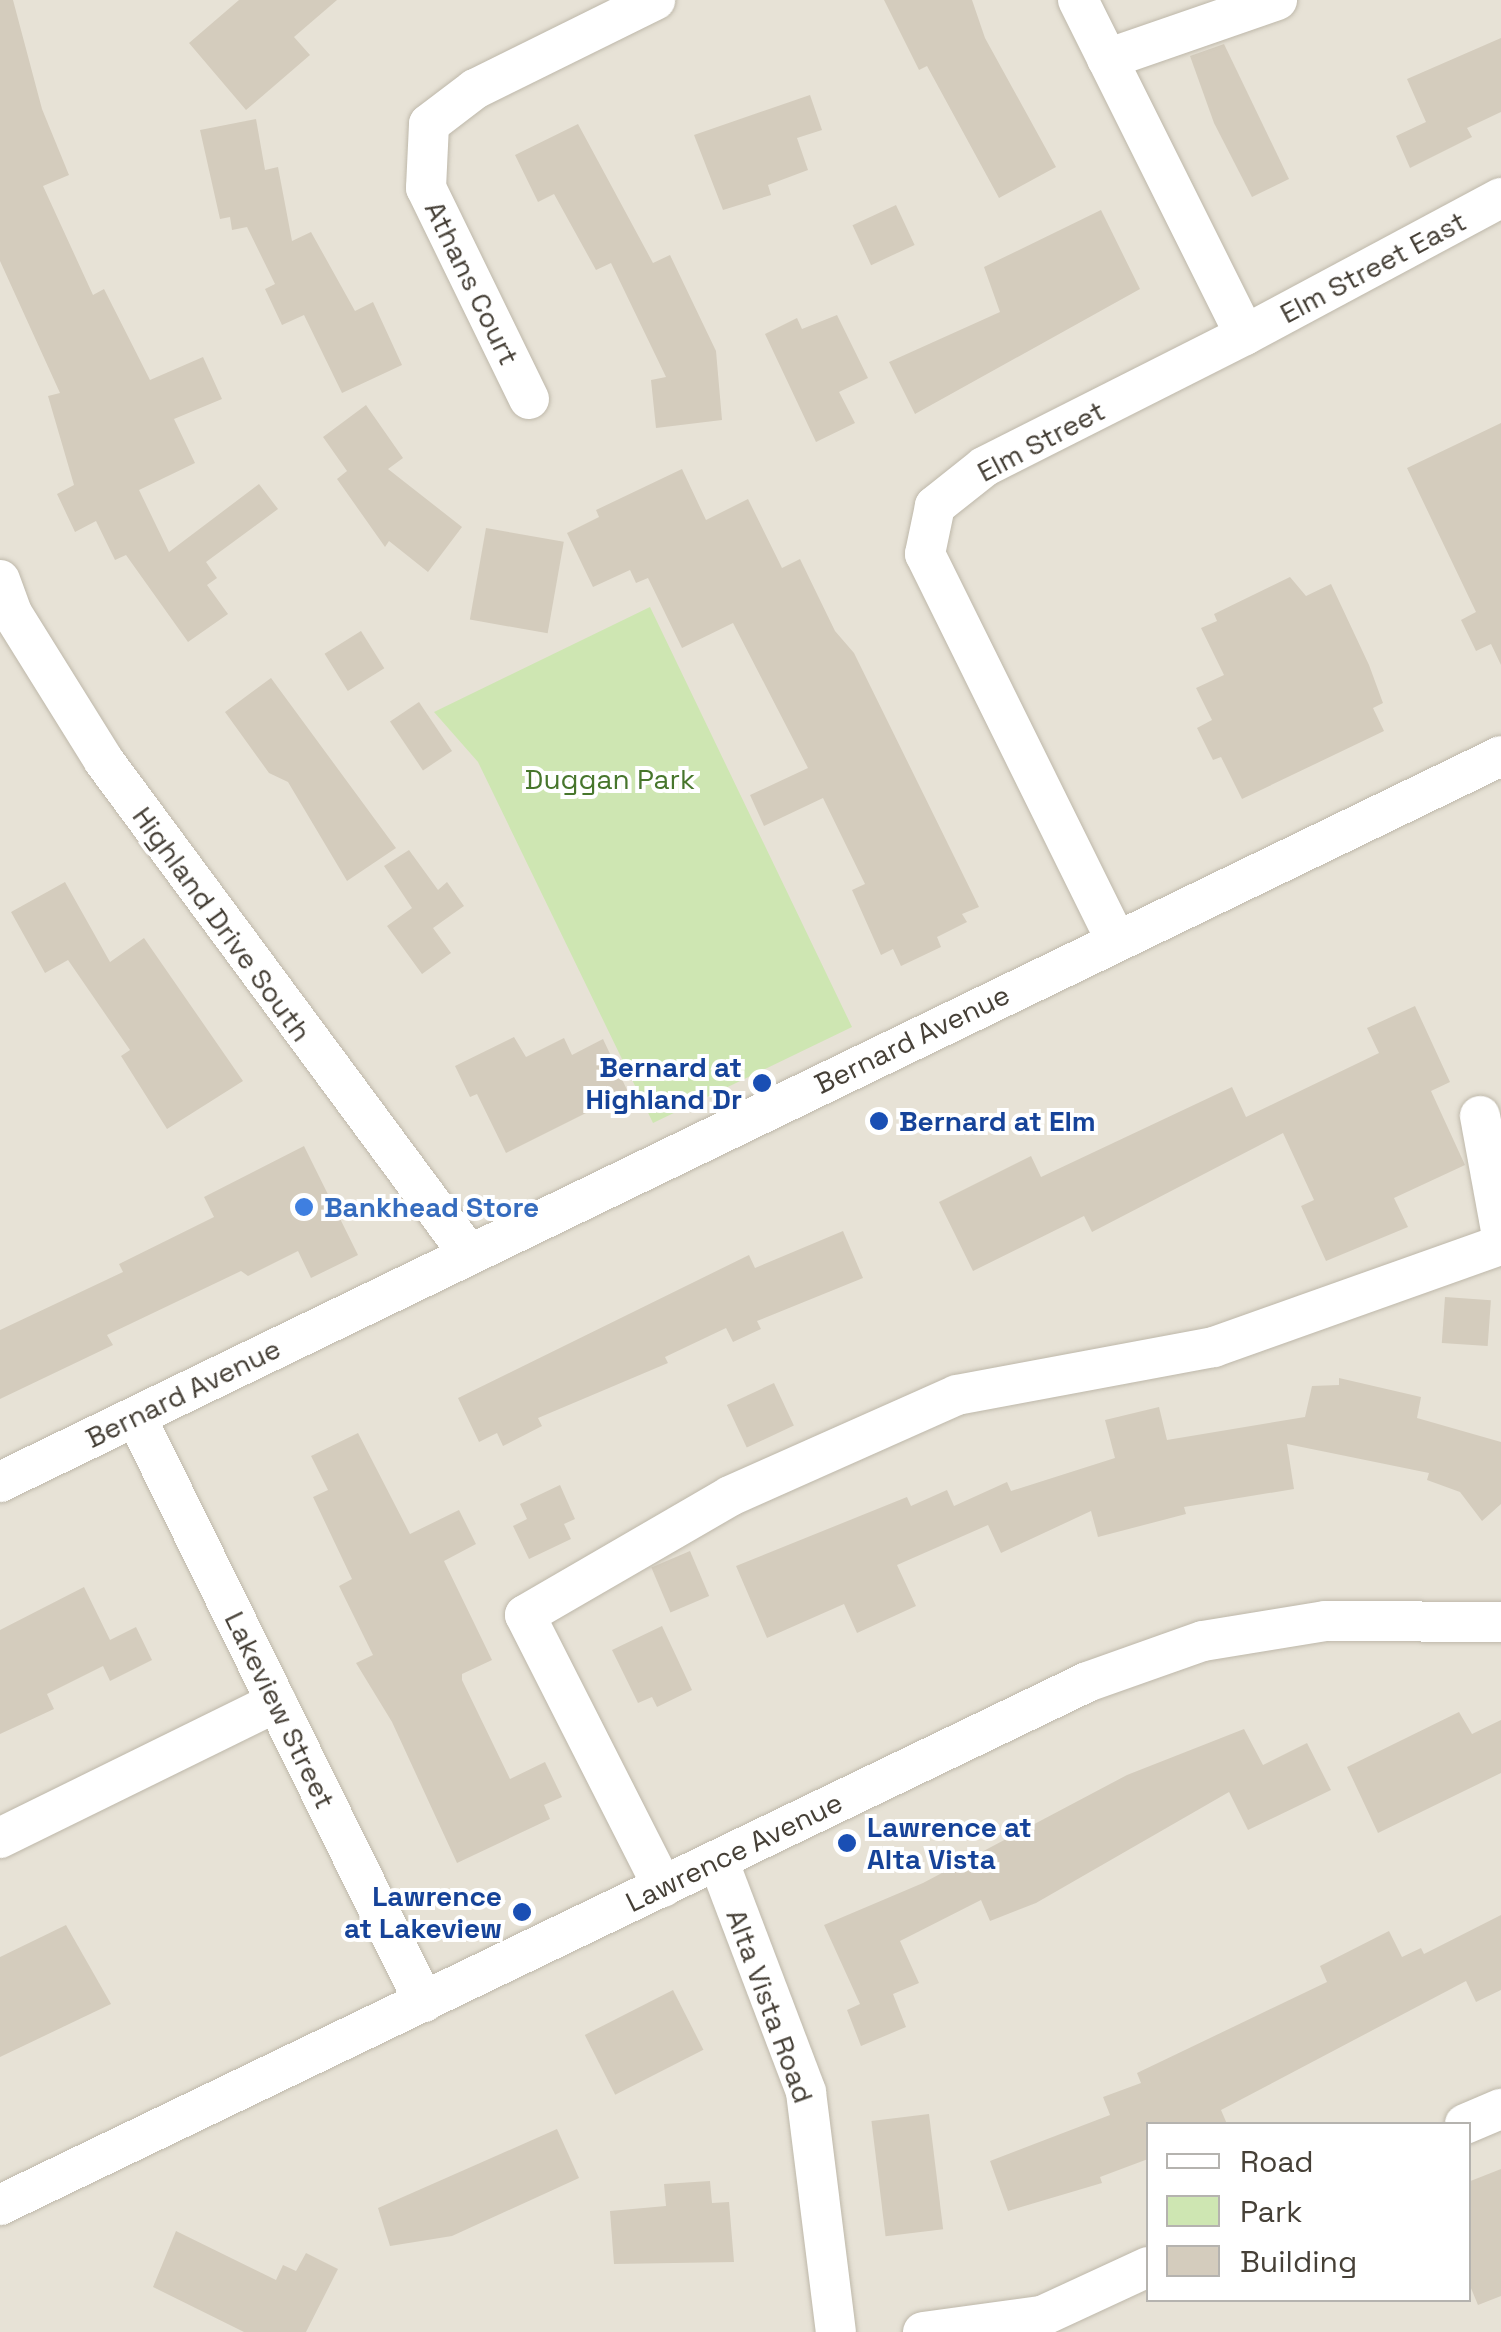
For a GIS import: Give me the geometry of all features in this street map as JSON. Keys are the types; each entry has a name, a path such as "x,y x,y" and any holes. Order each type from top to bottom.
{"street":[{"name":"Athans Court","path":"529,399 426,188 429,124 475,88 656,0"},
{"path":"1078,0 1245,335"},
{"path":"1108,59 1277,0"},
{"name":"Elm Street East","path":"1245,335 1501,198"},
{"name":"Elm Street","path":"1116,940 925,554 935,506 984,468 1245,335"},
{"name":"Highland Drive South","path":"4,600 104,761 468,1252"},
{"name":"Bernard Avenue","path":"0,1482 468,1252 1501,756"},
{"path":"1480,1116 1501,1230"},
{"path":"663,1887 525,1615 730,1496 956,1395 1214,1347 1501,1244"},
{"name":"Lakeview Street","path":"136,1417 424,2002"},
{"name":"Lawrence Avenue","path":"0,2205 1087,1682 1203,1641 1325,1620 1501,1622"},
{"path":"0,1838 276,1702"},
{"name":"Alta Vista Road","path":"718,1860 806,2092 836,2332"},
{"path":"1470,2122 1501,2109"},
{"path":"923,2332 1042,2316 1146,2268"}],"shaded area":[{"path":"0,0 1501,0 1501,2332 0,2332"}],"green space":[{"name":"Duggan Park","path":"650,607 852,1027 653,1123 478,762 434,712"}],"building":[{"path":"0,0 13,0 42,109 69,175 43,186 93,295 104,289 150,380 203,357 222,399 174,419 195,463 139,490 169,552 259,484 278,509 206,562 217,578 207,585 228,614 188,642 126,555 115,560 96,521 75,532 57,494 74,485 48,396 60,393 0,261"},
{"path":"239,0 337,0 294,37 310,55 246,110 189,43"},
{"path":"884,0 972,0 985,38 1056,167 999,198 927,66 919,70"},
{"path":"1501,38 1501,112 1467,128 1472,137 1410,168 1396,136 1426,122 1407,79"},
{"path":"1224,44 1289,179 1252,197 1214,123 1190,56"},
{"path":"810,95 822,130 797,138 808,170 768,185 771,195 723,210 694,135"},
{"path":"256,119 265,170 278,167 292,241 311,232 355,311 373,302 402,365 342,393 304,315 282,325 265,289 275,284 247,227 232,230 230,217 220,219 200,130"},
{"path":"578,124 653,263 670,255 716,351 722,420 656,428 651,380 666,377 611,263 596,270 554,194 538,202 515,155"},
{"path":"896,205 915,245 871,265 852,225"},
{"path":"1101,210 1140,289 915,414 889,362 1000,312 984,267"},
{"path":"837,315 868,378 839,392 855,423 816,442 765,334 797,318 802,329"},
{"path":"366,405 403,458 388,469 462,527 428,572 389,541 385,547 337,479 347,471 323,437"},
{"path":"1501,423 1501,665 1491,644 1476,651 1461,620 1476,612 1407,468"},
{"path":"682,469 706,520 748,499 782,568 800,559 835,631 854,653 979,907 962,914 967,922 937,937 941,947 901,966 893,949 881,955 852,890 865,884 823,798 764,826 750,795 808,768 733,623 682,648 648,578 636,583 630,570 593,587 567,533 599,517 596,510"},
{"path":"486,528 564,542 548,633 470,620"},
{"path":"1290,577 1306,596 1331,584 1383,703 1373,708 1384,731 1242,799 1221,757 1213,760 1197,728 1212,720 1196,688 1224,675 1201,628 1217,621 1214,614"},
{"path":"361,631 384,668 348,691 325,654"},
{"path":"271,678 396,848 347,881 288,782 269,773 225,712"},
{"path":"419,702 452,751 423,770 390,722"},
{"path":"409,850 438,890 447,882 464,906 433,928 451,953 422,974 387,926 412,908 384,866"},
{"path":"65,882 110,962 144,938 243,1081 167,1129 121,1056 130,1050 68,960 45,973 11,912"},
{"path":"1415,1006 1450,1082 1431,1091 1465,1165 1394,1198 1408,1227 1326,1261 1301,1206 1314,1200 1283,1133 1092,1232 1084,1216 973,1271 939,1202 1031,1156 1041,1177 1232,1087 1246,1117 1379,1053 1367,1028"},
{"path":"514,1037 526,1057 564,1038 572,1055 603,1039 628,1092 506,1153 477,1094 470,1097 455,1066"},
{"path":"304,1146 358,1255 311,1278 298,1251 248,1276 241,1271 107,1335 113,1345 0,1399 0,1330 123,1272 119,1264 214,1217 204,1197"},
{"path":"843,1231 863,1278 757,1321 761,1329 733,1342 726,1328 665,1357 668,1363 538,1418 542,1426 503,1446 497,1433 479,1442 458,1398 749,1255 755,1268"},
{"path":"1445,1297 1491,1300 1488,1346 1442,1343"},
{"path":"1339,1378 1421,1397 1417,1418 1501,1442 1501,1504 1482,1521 1460,1492 1427,1480 1429,1473 1287,1444 1294,1489 1184,1507 1186,1514 1098,1537 1091,1511 1001,1553 988,1525 897,1565 916,1606 857,1633 844,1604 767,1638 736,1566 907,1497 911,1506 947,1490 954,1506 1007,1482 1011,1491 1115,1458 1105,1420 1159,1407 1167,1440 1305,1417 1312,1386 1339,1385"},
{"path":"774,1383 794,1426 747,1448 727,1405"},
{"path":"358,1433 410,1534 459,1510 476,1544 444,1561 492,1660 462,1674 462,1680 510,1779 545,1762 562,1797 544,1805 550,1819 457,1863 392,1722 356,1663 373,1655 339,1586 352,1579 313,1497 328,1490 311,1456"},
{"path":"560,1485 575,1519 564,1524 571,1539 529,1559 513,1526 527,1519 520,1504"},
{"path":"690,1551 709,1596 670,1613 651,1567"},
{"path":"84,1587 110,1640 136,1627 152,1660 110,1681 103,1666 47,1694 54,1709 0,1734 0,1630"},
{"path":"662,1626 692,1690 657,1707 652,1697 638,1703 612,1650"},
{"path":"1459,1712 1472,1734 1501,1720 1501,1773 1378,1833 1347,1767"},
{"path":"1244,1729 1263,1765 1307,1743 1331,1790 1248,1830 1229,1792 1036,1903 990,1921 981,1900 900,1941 919,1983 893,1994 906,2027 861,2046 847,2010 860,2004 824,1925 923,1883 1127,1775"},
{"path":"1501,1915 1501,1990 1476,2002 1466,1981 1221,2110 1226,2122 1146,2122 1146,2160 1100,2177 1102,2183 1008,2211 990,2161 1110,2115 1103,2097 1141,2083 1137,2073 1327,1982 1320,1966 1389,1931 1402,1957 1421,1948 1424,1954"},
{"path":"66,1925 111,2004 0,2057 0,1957"},
{"path":"673,1990 703,2050 615,2095 585,2035"},
{"path":"929,2114 943,2229 886,2236 871,2121"},
{"path":"557,2129 579,2178 452,2236 390,2246 378,2208"},
{"path":"1501,2169 1501,2296 1478,2305 1471,2288 1471,2181"},
{"path":"710,2181 712,2203 729,2202 734,2262 614,2264 610,2211 666,2206 664,2184"},
{"path":"176,2231 276,2280 283,2265 296,2271 306,2253 338,2269 306,2332 244,2332 153,2287"}],"place":[{"name":"Bernard at Highland Dr","path":"762,1083"},
{"name":"Bernard at Elm","path":"879,1121"},
{"name":"Bankhead Store","path":"304,1207"},
{"name":"Lawrence at Alta Vista","path":"847,1843"},
{"name":"Lawrence at Lakeview","path":"522,1912"}]}
